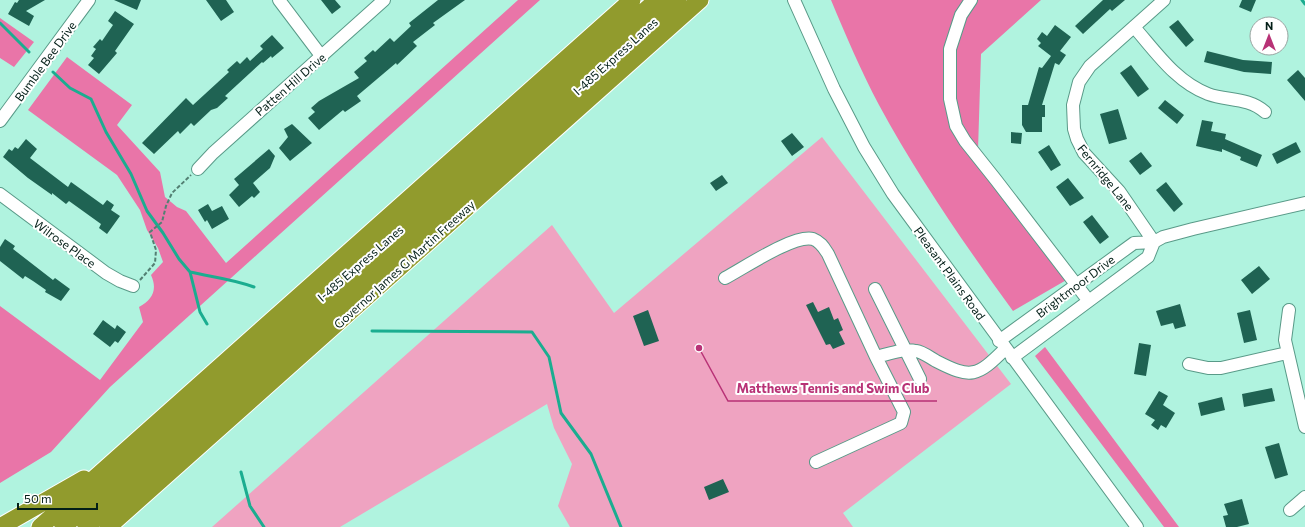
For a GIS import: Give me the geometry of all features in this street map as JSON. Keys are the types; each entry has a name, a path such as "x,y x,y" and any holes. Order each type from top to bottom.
{"highway":[{"path":"40,527 632,0"},
{"name":"I-485 Express Lanes","path":"63,527 657,0"},
{"name":"I-485 Express Lanes","path":"86,527 678,0"},
{"name":"Governor James G Martin Freeway","path":"108,527 700,0"},
{"path":"395,232 470,143"},
{"path":"0,527 112,464"}],"street":[{"name":"Bumble Bee Drive","path":"0,120 88,0"},
{"path":"279,0 322,57"},
{"name":"Patten Hill Drive","path":"198,169 213,153 384,0"},
{"name":"Pleasant Plains Road","path":"794,0 846,113 893,194 1005,349 1137,527"},
{"path":"971,0 961,15 950,49 950,99 956,126 965,141 1088,300"},
{"name":"Fernridge Lane","path":"1154,242 1119,191 1084,153 1077,139 1073,118 1076,92 1084,74 1164,0"},
{"path":"1134,27 1174,73 1190,86 1208,94 1246,102 1265,112"},
{"name":"Wilrose Place","path":"0,194 106,273 133,286"},
{"name":"Brightmoor Drive","path":"1005,349 1076,285 1134,243 1154,242 1163,237 1193,229 1305,203"},
{"path":"725,278 799,239 807,238 820,242 828,254 876,357 904,412 901,423 816,462"},
{"name":"Brightmoor Drive","path":"1005,349 1088,300 1148,257 1154,242"},
{"path":"875,289 920,378"},
{"path":"1289,310 1285,328 1287,353 1305,427"},
{"path":"876,357 905,350 917,351 958,372 971,373 986,368 1005,349"},
{"path":"1189,364 1208,368 1221,368 1287,353"},
{"path":"1290,510 1305,497"}],"path":[{"path":"133,286 152,268 155,263 156,250 150,232 160,224 172,193 198,169"}],"shaded area":[{"path":"518,0 540,0 110,387 51,452 0,483 0,306 100,380 143,322 139,307 150,298 154,290 151,275 163,262 158,248 147,230 140,210 117,175 28,110 67,57 132,105 117,125 160,172 165,197 177,207 186,211 226,263"},
{"path":"831,0 1041,0 981,54 978,150 1075,275 1013,311 943,210 894,132 866,79"},
{"path":"0,18 34,42 14,67 0,58"},
{"path":"822,137 1011,384 843,513 853,527 570,527 558,506 572,464 554,428 547,404 340,527 212,527 552,225 614,313"},
{"path":"1045,347 1179,527 1164,527 1035,356"}],"building":[{"path":"19,0 45,0 26,11 34,16 29,26 8,14 15,2 17,3"},
{"path":"114,0 141,0 137,10"},
{"path":"206,0 226,0 234,12 221,21"},
{"path":"321,0 335,0 341,7 332,14"},
{"path":"438,0 465,0 433,23 435,25 413,42 417,46 397,65 396,63 357,96 361,101 345,112 343,110 319,130 308,118 315,112 311,108 319,101 359,78 354,72 367,61 364,58 373,50 375,52 390,38 394,42 411,26 409,23"},
{"path":"1103,0 1125,0 1112,11 1110,9 1083,34 1075,26"},
{"path":"1242,0 1256,0 1251,12 1239,7"},
{"path":"115,11 134,24 115,51 117,53 99,74 88,65 94,58 91,56 96,49 93,47 100,39 102,41 113,25 108,21"},
{"path":"1178,20 1194,40 1186,47 1169,27"},
{"path":"1055,25 1071,37 1060,51 1066,55 1059,65 1055,63 1042,105 1045,105 1045,117 1042,117 1042,132 1026,132 1022,125 1022,105 1028,105 1039,67 1042,68 1051,56 1038,46 1041,43 1037,39 1042,32 1047,36"},
{"path":"272,35 284,48 272,58 271,56 263,63 262,62 225,96 228,98 217,108 211,110 194,126 191,123 180,134 178,131 154,154 142,143 186,98 193,105 229,72 227,70 237,61 240,64 247,57 250,61 263,49 260,46"},
{"path":"1207,51 1243,60 1272,62 1271,74 1244,72 1204,62"},
{"path":"1131,65 1149,89 1138,97 1120,73"},
{"path":"1298,70 1305,78 1305,101 1287,80"},
{"path":"1165,100 1184,115 1177,124 1158,108"},
{"path":"1118,109 1127,139 1109,144 1100,114"},
{"path":"1202,120 1213,122 1211,131 1226,134 1225,139 1262,155 1257,167 1240,160 1241,157 1222,149 1222,152 1196,146"},
{"path":"292,124 312,143 290,161 279,148 288,137 284,129"},
{"path":"1011,132 1022,133 1021,144 1011,143"},
{"path":"792,133 804,147 792,156 781,141"},
{"path":"26,139 37,149 30,158 68,187 71,182 103,205 107,200 114,205 111,210 120,216 107,234 99,228 101,224 69,201 66,204 52,193 52,195 28,178 3,157 9,149 12,151 15,147 18,149"},
{"path":"1296,142 1301,152 1277,164 1272,154"},
{"path":"1049,145 1061,165 1051,171 1038,152"},
{"path":"269,149 275,156 270,168 253,183 260,192 254,198 252,196 239,207 229,195 239,185 234,179"},
{"path":"1141,152 1152,166 1140,175 1129,161"},
{"path":"722,175 728,183 716,191 710,183"},
{"path":"1068,178 1084,198 1070,206 1056,187"},
{"path":"1166,182 1183,204 1174,212 1156,190"},
{"path":"208,204 212,211 222,206 229,219 212,229 207,220 205,222 198,210"},
{"path":"1092,215 1109,237 1100,244 1083,222"},
{"path":"5,239 15,246 13,249 53,280 55,278 70,289 61,301 45,292 46,290 25,276 23,279 0,261 0,247"},
{"path":"1259,266 1270,279 1252,294 1241,280"},
{"path":"813,302 818,312 829,307 834,320 838,318 843,330 839,332 845,344 833,349 830,344 826,345 806,305"},
{"path":"1180,304 1186,326 1175,329 1173,323 1161,326 1156,311"},
{"path":"648,310 659,341 644,346 633,316"},
{"path":"1250,310 1257,340 1244,343 1237,313"},
{"path":"103,320 115,329 117,325 126,332 118,343 115,341 110,347 93,334"},
{"path":"1139,343 1151,345 1146,376 1134,374"},
{"path":"1272,388 1275,401 1244,407 1242,394"},
{"path":"1159,391 1168,396 1163,405 1175,413 1166,428 1161,425 1158,430 1151,425 1155,420 1145,414"},
{"path":"1222,397 1225,410 1201,416 1198,403"},
{"path":"1279,443 1288,475 1275,479 1265,447"},
{"path":"723,479 729,492 709,500 704,487"},
{"path":"1242,499 1249,524 1237,527 1226,527 1223,516 1228,515 1224,504"}],"waterway":[{"path":"1302,0 1305,4"},
{"path":"0,23 29,52"},
{"path":"53,72 70,88 91,99 106,132 131,174 147,211 179,259 190,272 200,312 207,324"},
{"path":"190,272 230,280 254,287"},
{"path":"372,331 532,332 549,357 561,413 591,454 621,527"},
{"path":"241,472 250,506 264,527"}],"place":[{"name":"Matthews Tennis and Swim Club","path":"699,348"}]}
